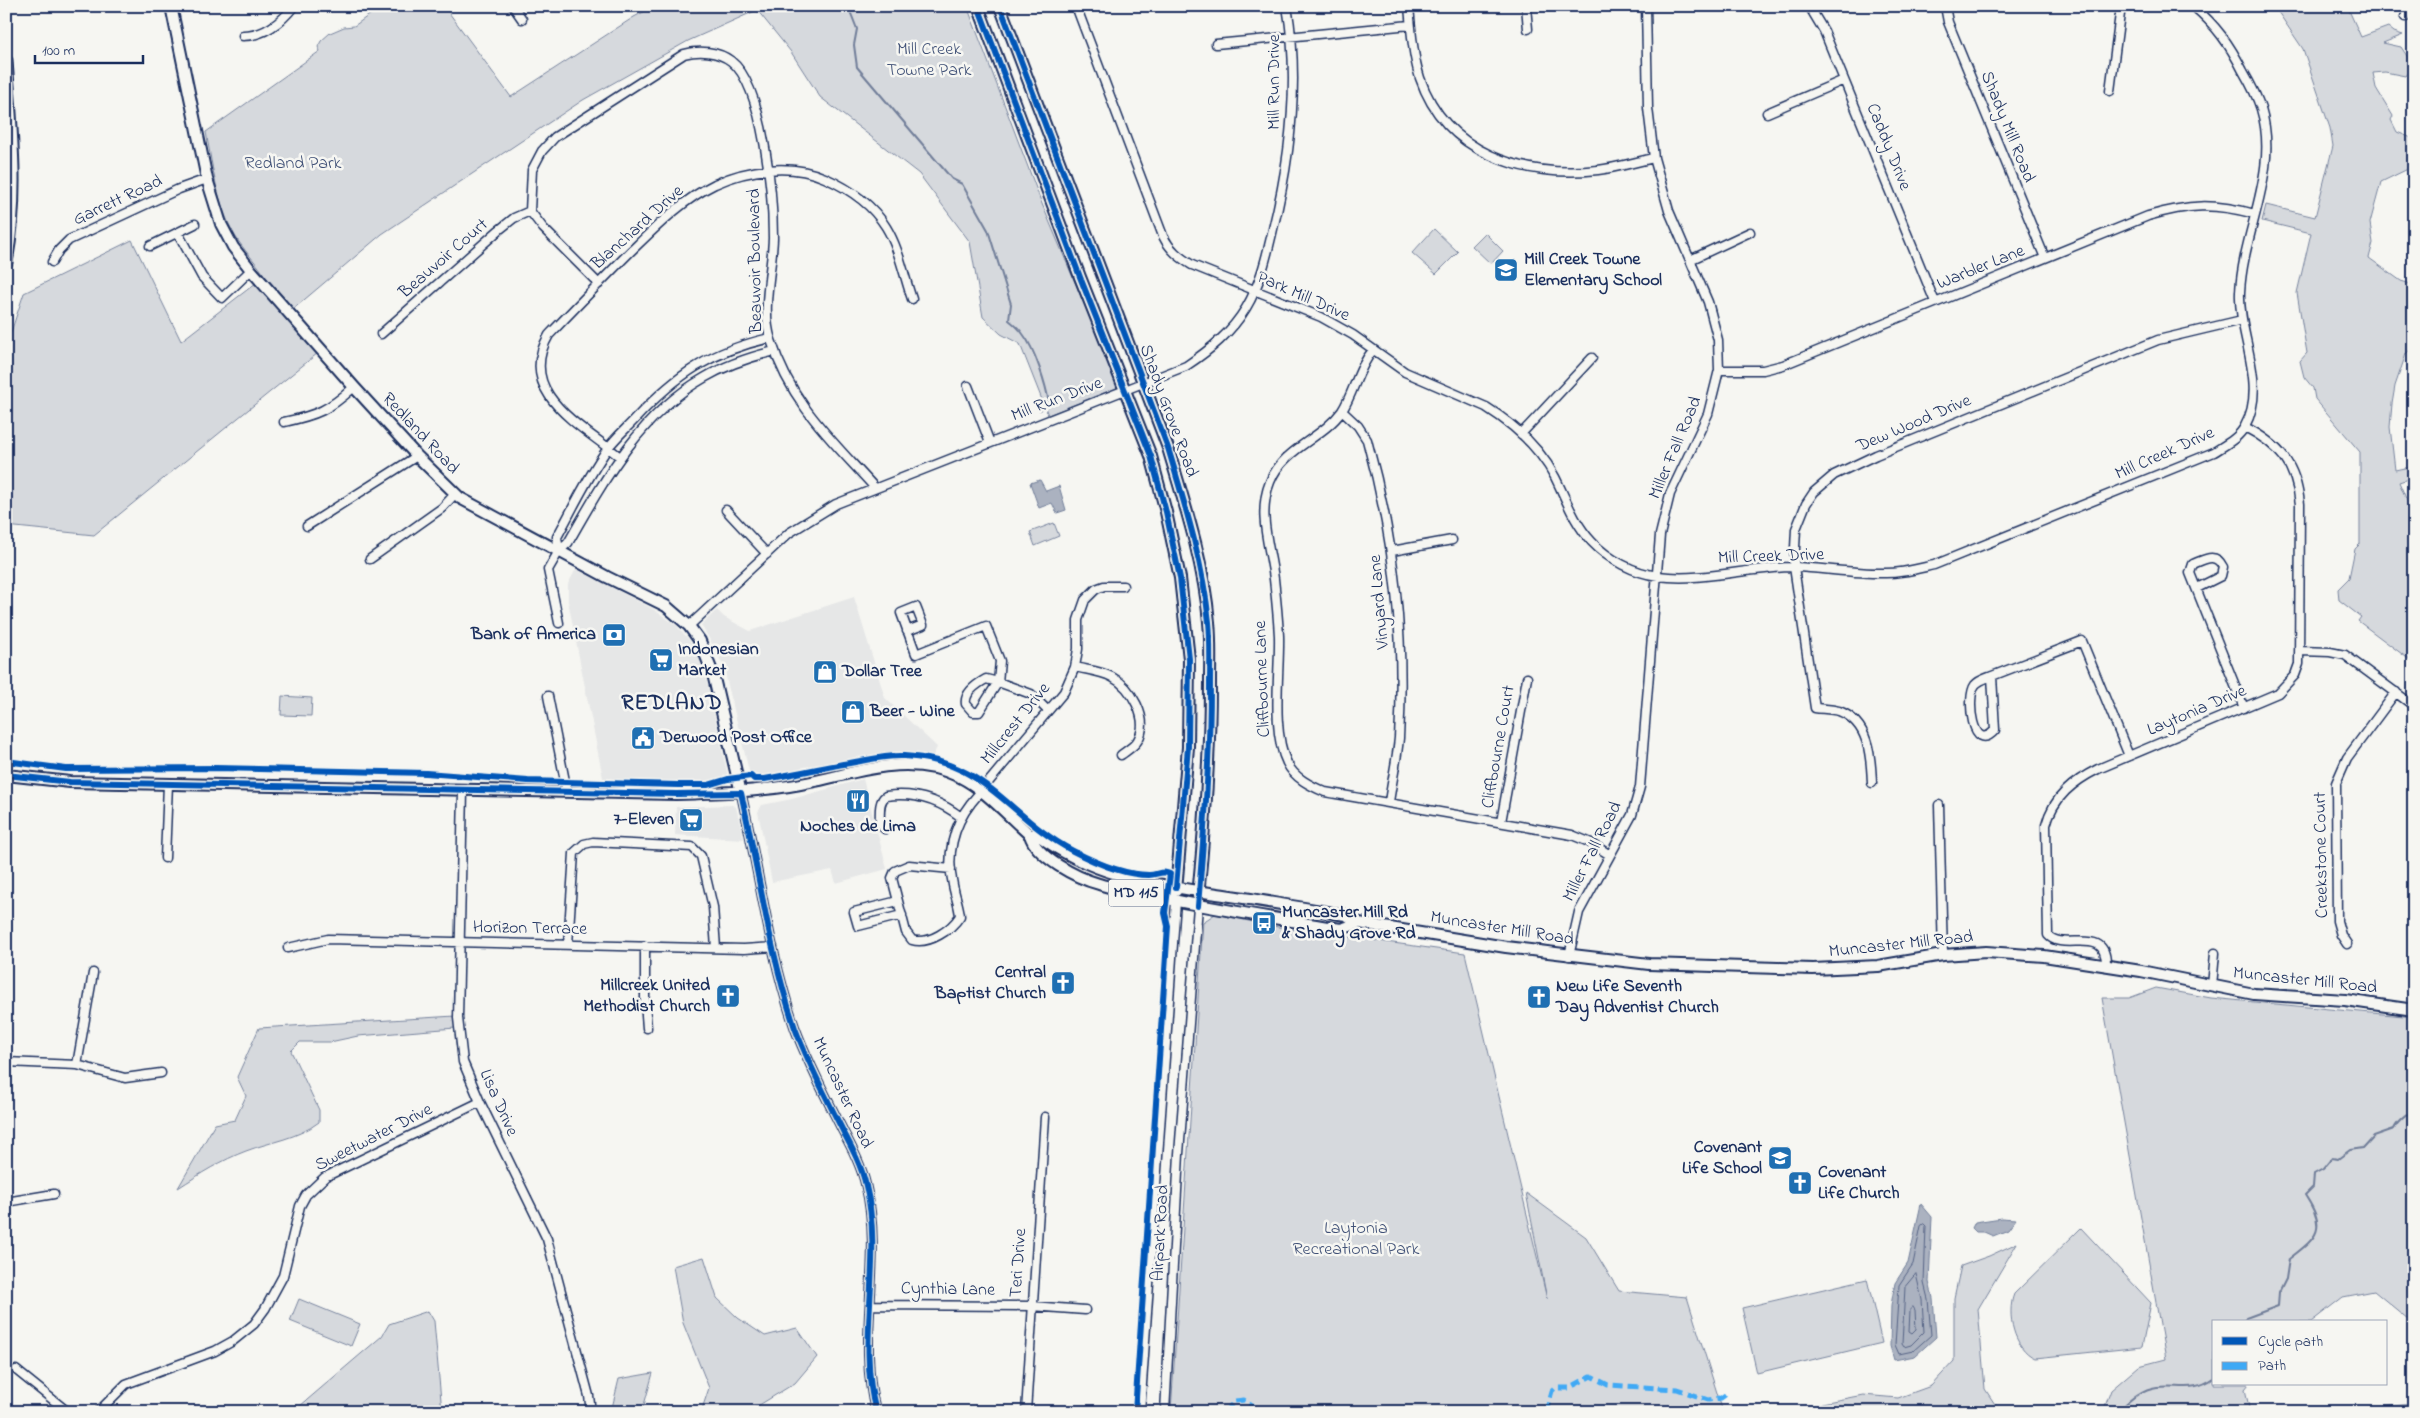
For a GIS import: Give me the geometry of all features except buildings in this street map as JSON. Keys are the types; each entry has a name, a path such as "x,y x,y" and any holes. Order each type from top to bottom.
{"highway":[{"path":"6,60 13,154 13,205 6,262"}],"main road":[{"name":"Redland Road","path":"171,6 207,179 220,224 233,246 251,270 354,387 417,456 455,494 491,516 606,578 666,606 689,626 700,641 713,674 741,793"},
{"name":"Shady Grove Road","path":"978,6 1080,277 1151,456 1166,512 1180,578 1189,659 1188,747 1176,901"},
{"name":"Shady Grove Road","path":"1000,6 1168,448 1187,511 1203,583 1209,623 1208,791 1198,906"},
{"name":"Muncaster Mill Road","path":"6,775 70,782 671,794 741,793 792,786 871,768 921,765 946,771 981,791 1030,835 1032,844 1037,850 1074,874 1097,884 1198,906 1341,929 1359,922"},
{"name":"Muncaster Mill Road","path":"1030,835 1038,835 1084,864 1124,877 1199,892 1346,915 1359,922 1570,956 1649,964 1813,969 1878,966 1943,954 1986,952 2044,956 2106,965 2254,994 2345,1000 2414,1010"}],"street":[{"path":"243,36 262,34 294,6"},
{"path":"513,6 522,19"},
{"name":"Park Mill Drive","path":"1076,6 1169,247 1192,265 1254,292 1321,317 1353,336 1405,372 1486,407 1521,434 1554,474 1576,520 1592,542 1617,561 1634,570 1657,576"},
{"name":"Mill Run Drive","path":"689,626 789,533 816,516 849,498 1186,366 1208,352 1236,324 1254,292 1268,252 1284,182 1293,114 1292,36 1287,6"},
{"path":"1409,6 1410,25 1420,77 1432,103 1453,130 1472,146 1486,154 1519,166 1562,171 1598,170 1654,158"},
{"path":"1526,6 1528,29"},
{"name":"Miller Fall Road","path":"1570,956 1579,912 1632,815 1640,787 1660,535 1670,494 1680,469 1706,421 1713,400 1719,370 1716,328 1708,302 1669,211 1654,158 1648,108 1646,6"},
{"name":"Caddy Drive","path":"1809,6 1824,31 1936,302"},
{"name":"Shady Mill Road","path":"1945,6 1948,22 2045,258"},
{"path":"2110,91 2111,69 2121,6"},
{"name":"Mill Creek Drive","path":"1657,576 1678,577 1794,567 1881,574 1902,572 1934,565 2214,452 2232,440 2245,427 2252,410 2254,391 2239,301 2240,281 2264,179 2268,145 2262,110 2249,81 2222,34 2211,21 2193,6"},
{"path":"2405,17 2411,6"},
{"path":"1216,44 1410,25"},
{"name":"Beauvoir Boulevard","path":"530,211 532,170 542,151 555,137 684,54 694,51 715,53 731,61 743,74 758,119 769,170 773,238 768,309 770,338 784,375 808,414 875,488"},
{"path":"1767,113 1844,80"},
{"name":"Blanchard Drive","path":"620,457 553,402 544,391 540,378 542,347 549,334 654,228 696,195 735,177 769,170 796,170 819,175 842,186 865,201 876,213 892,238 912,299"},
{"name":"Garrett Road","path":"52,262 59,250 70,240 179,189 207,179"},
{"name":"Warbler Lane","path":"1719,370 1763,370 1783,365 2148,216 2174,208 2212,205 2255,214"},
{"path":"530,211 543,228 599,284"},
{"name":"Beauvoir Court","path":"380,334 499,230 514,218 530,211"},
{"path":"150,246 195,224"},
{"path":"178,232 202,277 222,298 251,270"},
{"path":"1690,260 1750,232"},
{"name":"Dew Wood Drive","path":"1872,783 1871,754 1868,742 1856,724 1838,711 1815,708 1794,567 1796,529 1806,504 1814,492 1834,475 1876,455 2158,340 2242,320"},
{"path":"559,551 556,537 608,448 658,394 694,366 737,346 770,338"},
{"name":"Cliffbourne Lane","path":"1373,350 1366,358 1342,411 1320,432 1284,460 1270,483 1264,502 1263,517 1274,579 1279,636 1279,741 1287,764 1310,786 1326,792 1572,835 1589,842 1610,855"},
{"path":"559,623 548,570 559,551 568,543 604,478 620,457 658,414 703,378 727,366 775,351"},
{"path":"1521,434 1592,358"},
{"path":"968,386 990,443"},
{"path":"284,422 311,416 333,406 354,387"},
{"name":"Vinyard Lane","path":"1342,411 1358,426 1367,440 1392,551 1400,638 1400,690 1398,740 1389,802"},
{"name":"Laytonia Drive","path":"2106,965 2106,955 2103,948 2097,944 2056,940 2048,934 2046,825 2052,808 2077,780 2278,693 2295,675 2299,664 2299,487 2294,473 2277,448 2245,427"},
{"path":"307,526 417,456"},
{"path":"370,559 442,508 455,494"},
{"path":"726,510 767,554"},
{"path":"1392,551 1452,540"},
{"path":"2197,588 2220,576 2223,567 2216,558 2206,558 2194,564 2190,573 2244,708"},
{"name":"Millcrest Drive","path":"951,869 953,835 961,817 1064,692 1075,667 1078,649 1078,620 1085,600 1096,589 1104,586 1123,586"},
{"path":"907,631 916,654 986,626 1000,661 998,682 979,712 973,712 966,704 966,696 986,679 998,682 1031,694 1048,711"},
{"path":"1992,676 1995,730 1986,736 1978,734 1973,728 1971,693 1976,684 1992,676 2082,641 2129,756"},
{"path":"2300,651 2330,652 2345,655 2414,706"},
{"path":"1075,667 1112,677 1130,693 1139,710 1141,734 1138,742 1121,755"},
{"name":"Cliffbourne Court","path":"1501,822 1527,678"},
{"name":"Creekstone Court","path":"2347,944 2341,935 2337,921 2336,783 2346,758 2396,692"},
{"path":"548,696 567,791"},
{"path":"165,858 168,784"},
{"name":"Lisa Drive","path":"463,791 460,942 460,1038 463,1062 480,1102 547,1239 589,1396 591,1412"},
{"name":"Muncaster Road","path":"741,793 773,947 796,1028 810,1063 856,1158 866,1186 872,1254 869,1362 876,1412"},
{"path":"885,829 880,824 880,805 881,800 886,796 912,796 931,799 946,805 961,817"},
{"path":"1939,805 1943,954"},
{"path":"568,945 574,854 584,844 593,842 692,847 701,856 713,907 716,948"},
{"path":"909,865 951,869 960,916 955,924 940,934 918,942 912,940 906,932 892,878 895,870 909,865"},
{"path":"898,901 854,912 858,926 902,915"},
{"name":"Airpark Road","path":"1140,1412 1176,901"},
{"name":"Airpark Road","path":"1165,1412 1180,1154 1198,906"},
{"name":"Horizon Terrace","path":"288,948 328,939 716,948 773,947"},
{"path":"646,946 645,1003 647,1028"},
{"path":"2212,986 2215,953"},
{"path":"77,1065 93,973"},
{"path":"6,1062 77,1065 125,1078 160,1073"},
{"name":"Sweetwater Drive","path":"98,1412 126,1384 215,1351 233,1341 254,1324 266,1309 283,1276 300,1206 315,1185 326,1177 480,1102"},
{"name":"Teri Drive","path":"1026,1412 1045,1117"},
{"path":"6,1202 54,1194"},
{"name":"Cynthia Lane","path":"870,1305 1032,1306 1085,1310"},
{"path":"16,1370 68,1412"}],"shaded area":[{"path":"576,569 653,609 676,625 690,641 699,656 707,682 728,776 721,785 676,784 603,778 568,601 568,584"},
{"path":"854,597 885,698 937,747 932,758 896,754 788,776 757,781 751,779 724,669 717,652 701,625 717,610 724,617 750,631"},
{"path":"863,779 887,869 836,883 832,870 772,882 758,812 762,805 792,799"},
{"path":"732,805 736,807 744,839 675,835 676,807"}],"green space":[{"path":"382,6 444,6 511,97 634,17 655,6 967,6 1042,204 1119,387 1048,415 1020,344 1001,334 983,317 970,242 919,174 820,97 791,52 757,10 688,41 583,100 382,234 285,316 318,353 94,535 6,526 6,347 24,293 132,240 181,341 265,276 239,242 226,217 217,189 206,132 320,51 318,47 321,41 330,33 344,27 354,26"},
{"path":"2274,6 2347,6 2361,37 2388,27 2394,32 2403,35 2383,43 2401,47 2413,65 2405,76 2385,72 2373,73 2376,88 2393,116 2391,120 2397,132 2414,139 2414,166 2381,182 2370,223 2373,243 2369,258 2401,281 2414,285 2414,345 2406,354 2395,386 2390,427 2395,470 2414,466 2414,477 2399,482 2414,517 2414,663 2358,621 2361,617 2339,600 2338,589 2349,578 2355,549 2360,544 2360,452 2315,399 2313,388 2304,377 2300,361 2307,353 2297,293 2311,233 2262,221 2266,205 2315,217 2333,146 2330,128 2303,49"},
{"path":"1434,229 1458,252 1436,274 1412,253"},
{"path":"1485,233 1503,251 1491,264 1472,246"},
{"path":"1054,523 1059,536 1035,546 1030,532"},
{"path":"282,696 312,698 311,716 281,715"},
{"name":"Laytonia Recreational Park","path":"1215,914 1278,927 1465,953 1547,1299 1526,1193 1586,1237 1619,1291 1687,1297 1723,1412 1171,1412 1203,922"},
{"path":"2156,988 2211,998 2414,1017 2414,1324 2374,1291 2343,1297 2314,1320 2212,1320 2212,1386 2247,1386 2245,1389 2250,1412 2101,1412 2111,1390 2139,1366 2166,1359 2102,998 2129,998"},
{"path":"455,1016 455,1028 358,1036 330,1042 300,1042 291,1051 319,1110 319,1122 293,1136 246,1151 228,1159 178,1188 215,1124 235,1120 246,1096 237,1077 259,1028"},
{"path":"2081,1228 2151,1303 2142,1347 2035,1358 2022,1347 2014,1330 2011,1311 2014,1294"},
{"path":"2017,1243 1978,1309 1985,1389 2000,1412 1803,1412 1822,1403 1863,1395 1898,1398 1931,1386 1954,1361 1954,1298 1961,1266"},
{"path":"704,1257 717,1298 738,1318 765,1336 797,1328 817,1357 795,1383 748,1412 701,1412 709,1388 683,1323 673,1266"},
{"path":"1867,1279 1882,1343 1757,1373 1742,1308"},
{"path":"299,1299 360,1324 351,1346 290,1321"},
{"path":"428,1311 434,1321 442,1412 293,1412 382,1336 389,1324"},
{"path":"653,1373 642,1412 611,1412 619,1379"},
{"path":"2414,1403 2414,1412 2313,1412"}],"water":[{"path":"1040,480 1046,491 1059,486 1066,510 1057,513 1052,503 1039,508 1030,483"},
{"path":"1921,1204 1932,1217 1929,1282 1933,1298 1936,1337 1915,1356 1894,1360 1890,1346 1891,1305 1895,1283 1908,1263"},
{"path":"2001,1218 2016,1219 2008,1230 1993,1236 1984,1232 1976,1232 1972,1228 1975,1222"}],"waterway":[{"path":"848,6 857,29 854,45 857,67 952,179 962,184 988,230 1011,304 1009,320 1020,330 1027,341 1043,377 1049,403 1040,410"},
{"path":"2245,1320 2278,1306 2279,1293 2286,1279 2289,1259 2307,1245 2316,1232 2316,1217 2305,1195 2313,1187 2314,1174 2323,1169 2332,1158 2338,1159 2350,1150 2363,1148 2374,1136 2394,1129 2398,1122 2414,1108"},
{"path":"2117,1412 2145,1390 2165,1386 2193,1387 2212,1379"}],"marked path":[{"path":"1546,1412 1552,1391 1555,1388 1569,1388 1591,1376 1608,1385 1677,1389 1708,1400 1721,1398 1728,1393"},
{"path":"1225,1412 1235,1401 1244,1400 1260,1412"}],"cycle path":[{"path":"978,6 1080,277 1151,456 1166,512 1180,578 1189,659 1188,747 1176,887"},
{"path":"1000,6 1168,448 1198,556 1210,630 1208,769 1198,906"},
{"path":"6,761 66,769 216,768 426,773 528,781 708,785 728,779 751,776 754,779 765,779 892,756 904,756 932,760 956,768 977,779 1051,838 1091,860 1129,873 1149,875 1163,872 1170,874 1165,913 1168,926 1135,1412"},
{"path":"6,775 70,782 676,794 741,793 771,941 795,1028 817,1080 856,1158 866,1186 871,1214 872,1242 869,1356 876,1412"}],"place":[{"name":"Mill Creek Towne Elementary School","path":"1506,270"},
{"name":"Bank of America","path":"614,635"},
{"name":"Indonesian Market","path":"661,660"},
{"name":"Dollar Tree","path":"825,672"},
{"name":"Beer - Wine","path":"853,712"},
{"name":"Derwood Post Office","path":"643,738"},
{"name":"Noches de Lima","path":"858,801"},
{"name":"7-Eleven","path":"691,820"},
{"name":"Muncaster Mill Rd & Shady Grove Rd","path":"1264,923"},
{"name":"Central Baptist Church","path":"1063,983"},
{"name":"Millcreek United Methodist Church","path":"728,996"},
{"name":"New Life Seventh Day Adventist Church","path":"1539,997"},
{"name":"Covenant Life School","path":"1780,1158"},
{"name":"Covenant Life Church","path":"1800,1183"}],"district":[{"name":"REDLAND","path":"672,704"}],"park label":[{"name":"Mill Creek Towne Park","path":"929,60"},
{"name":"Redland Park","path":"293,164"}]}
